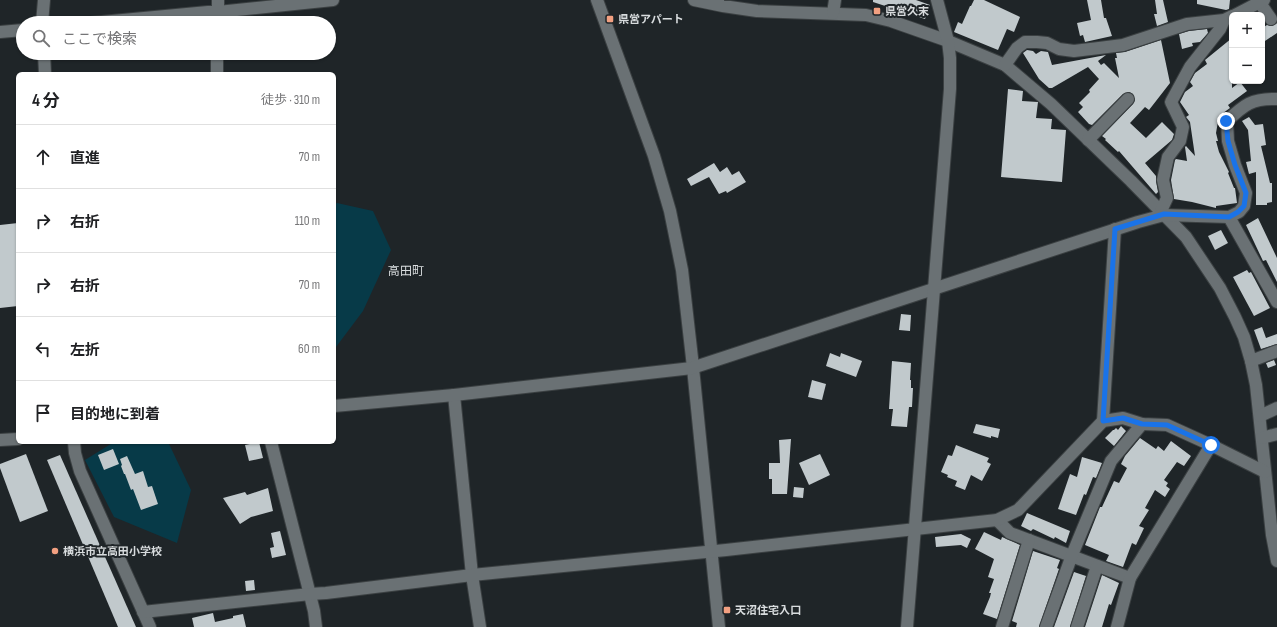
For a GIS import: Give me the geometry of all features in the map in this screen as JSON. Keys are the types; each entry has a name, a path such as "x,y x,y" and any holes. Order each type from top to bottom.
{"street":[{"path":"43,16 44,0"},
{"path":"218,0 218,16"},
{"path":"231,16 333,0"},
{"path":"597,0 654,156 670,211 682,270 719,627"},
{"path":"694,0 757,11 833,13 872,17 891,21 948,41 1005,65 1051,104 1186,237 1220,288 1235,317 1244,337 1256,385 1262,438 1270,478 1272,535 1277,562"},
{"path":"833,13 835,0"},
{"path":"907,627 950,89 950,58 948,41 937,0"},
{"path":"1240,12 1262,1 1271,18"},
{"path":"165,16 208,12 215,16"},
{"path":"1005,65 1017,48 1025,42 1047,43 1059,49 1074,51 1099,48 1123,45 1186,24 1229,17"},
{"path":"1163,213 1167,198 1164,180 1168,157 1180,141 1183,127 1171,102 1190,66 1229,18"},
{"path":"0,32 16,31"},
{"path":"44,60 45,72"},
{"path":"216,72 217,60"},
{"path":"336,406 454,395 692,368 1163,213 1229,217 1238,212 1244,206 1246,193 1235,165 1228,141 1226,121 1244,106 1262,98 1277,99"},
{"path":"1088,140 1128,99"},
{"path":"1229,217 1277,302"},
{"path":"1103,421 1115,229"},
{"path":"1251,361 1277,351"},
{"path":"454,395 472,575 480,627"},
{"path":"1260,416 1277,408"},
{"path":"143,612 326,593 472,575 711,552 997,520 1018,510 1103,421 1123,418 1142,424 1167,425 1211,445 1270,478"},
{"path":"1046,627 1072,555 1111,461 1142,424"},
{"path":"1262,438 1277,434"},
{"path":"0,440 16,439"},
{"path":"74,444 80,471 150,627"},
{"path":"272,444 310,594 316,627"},
{"path":"1117,627 1130,578 1211,445"},
{"path":"997,520 1010,533 1130,578"},
{"path":"1002,627 1029,540"},
{"path":"1077,627 1097,566"}],"shaded area":[{"path":"336,204 373,211 391,250 363,311 336,347"},
{"path":"111,444 169,444 191,490 177,543 114,517 85,460"}],"building":[{"path":"873,0 916,0 930,5 925,19 873,2"},
{"path":"974,0 984,0 1020,17 1014,32 1007,29 998,50 954,32 958,22 962,24"},
{"path":"1087,0 1101,0 1104,18 1106,18 1112,36 1085,42 1083,35 1080,36 1077,23 1091,20"},
{"path":"1155,0 1163,0 1168,22 1157,26 1154,14 1157,14"},
{"path":"1197,0 1230,0 1229,9 1226,10 1197,4"},
{"path":"1277,23 1277,33 1265,41 1265,26 1272,26"},
{"path":"1207,29 1208,33 1200,42 1192,43 1193,46 1182,49 1179,34"},
{"path":"1161,40 1170,83 1149,110 1145,107 1130,123 1146,138 1162,122 1174,134 1172,140 1145,163 1156,176 1158,192 1156,194 1119,151 1118,152 1102,136 1133,104 1135,100 1133,94 1129,92 1123,94 1092,125 1089,124 1078,112 1083,107 1079,103 1090,92 1089,90 1099,79 1088,67 1052,88 1049,88 1039,79 1023,53 1027,50 1033,51 1036,54 1041,51 1048,52 1052,65 1106,55 1098,61 1101,65 1104,63 1119,78 1115,58 1117,58 1116,53 1125,52"},
{"path":"1229,40 1229,84 1232,84 1232,88 1237,84 1242,84 1247,91 1228,105 1230,108 1219,116 1216,133 1218,141 1216,141 1219,152 1235,188 1237,203 1216,206 1216,208 1174,199 1171,180 1175,160 1187,161 1186,146 1195,156 1190,122 1186,117 1189,115 1180,102 1185,92 1193,86 1190,82 1195,73 1207,64 1205,60"},
{"path":"1008,89 1023,91 1022,101 1038,102 1036,118 1052,119 1051,129 1066,130 1062,182 1001,177"},
{"path":"1249,117 1255,125 1263,124 1266,145 1261,146 1270,183 1272,183 1272,202 1267,203 1267,205 1256,205 1256,172 1249,174 1246,162 1251,161 1248,130 1242,121"},
{"path":"714,163 720,172 727,167 732,175 739,171 746,182 727,193 726,191 719,194 709,177 691,186 687,179"},
{"path":"1258,218 1277,258 1277,282 1266,260 1263,261 1246,225"},
{"path":"16,223 16,306 0,308 0,225"},
{"path":"1221,230 1228,243 1215,250 1208,236"},
{"path":"1247,270 1249,273 1251,272 1270,308 1254,316 1233,277"},
{"path":"901,314 911,315 910,331 899,330"},
{"path":"1262,327 1266,338 1277,334 1277,344 1261,349 1254,330"},
{"path":"830,353 840,357 841,353 862,361 856,377 826,366"},
{"path":"1274,360 1276,365 1268,368 1266,363"},
{"path":"892,361 911,363 910,380 911,388 913,388 912,407 909,407 907,427 891,426 893,409 889,409"},
{"path":"812,380 826,384 822,400 808,397"},
{"path":"976,424 1000,429 998,438 991,436 991,438 973,433"},
{"path":"1121,426 1126,431 1114,446 1105,438 1113,430 1116,428 1118,430"},
{"path":"1140,438 1156,449 1158,446 1164,451 1171,441 1191,456 1184,466 1177,462 1164,480 1168,483 1166,486 1170,489 1165,497 1155,490 1145,508 1149,510 1139,526 1144,528 1136,545 1132,543 1123,567 1106,561 1109,555 1085,545 1100,507 1102,507 1114,481 1119,483 1127,468 1121,464 1125,456"},
{"path":"791,439 787,494 772,494 772,479 769,479 769,463 780,463 779,440"},
{"path":"260,444 263,458 249,461 245,445"},
{"path":"956,445 989,458 987,462 991,464 982,481 971,475 965,490 955,486 957,481 947,477 948,475 941,472 948,455 952,456"},
{"path":"113,449 119,464 104,470 98,455"},
{"path":"26,454 48,511 20,522 0,468 0,464"},
{"path":"820,454 830,475 809,485 799,463"},
{"path":"60,455 136,627 118,627 47,460"},
{"path":"127,456 135,474 143,471 148,487 152,486 158,504 141,510 133,489 131,490 121,466 120,459"},
{"path":"1082,457 1102,463 1096,478 1093,477 1086,495 1084,494 1076,515 1058,509 1070,474 1077,477"},
{"path":"794,487 804,488 803,498 793,497"},
{"path":"268,488 273,511 251,517 240,524 223,498 245,492 247,495"},
{"path":"1027,513 1070,531 1066,543 1055,537 1054,539 1033,529 1031,531 1021,526"},
{"path":"280,531 286,555 272,558 270,548 274,547 271,533"},
{"path":"984,532 1001,540 1002,537 1020,545 997,619 983,614 990,597 991,593 989,593 994,579 988,577 994,559 975,549"},
{"path":"961,534 971,539 967,548 961,545 936,547 935,537"},
{"path":"1033,551 1060,560 1057,568 1059,569 1039,627 1016,627 1017,623 1012,621"},
{"path":"1074,572 1086,576 1070,627 1054,627"},
{"path":"1102,575 1119,583 1111,605 1109,604 1102,627 1085,627"},
{"path":"254,580 255,590 246,591 245,581"},
{"path":"213,613 215,622 243,614 246,627 194,627 192,618"}],"place":[{"name":"県営久末","path":"877,11"},
{"name":"県営アパート","path":"610,19"},
{"name":"横浜市立高田小学校","path":"55,551"},
{"name":"天沼住宅入口","path":"727,610"}],"district":[{"name":"高田町","path":"406,271"}],"route":[{"path":"1211,445 1167,425 1142,424 1123,418 1103,421 1115,229 1164,214 1229,217 1238,212 1244,206 1246,193 1235,165 1228,141 1226,121"}]}
